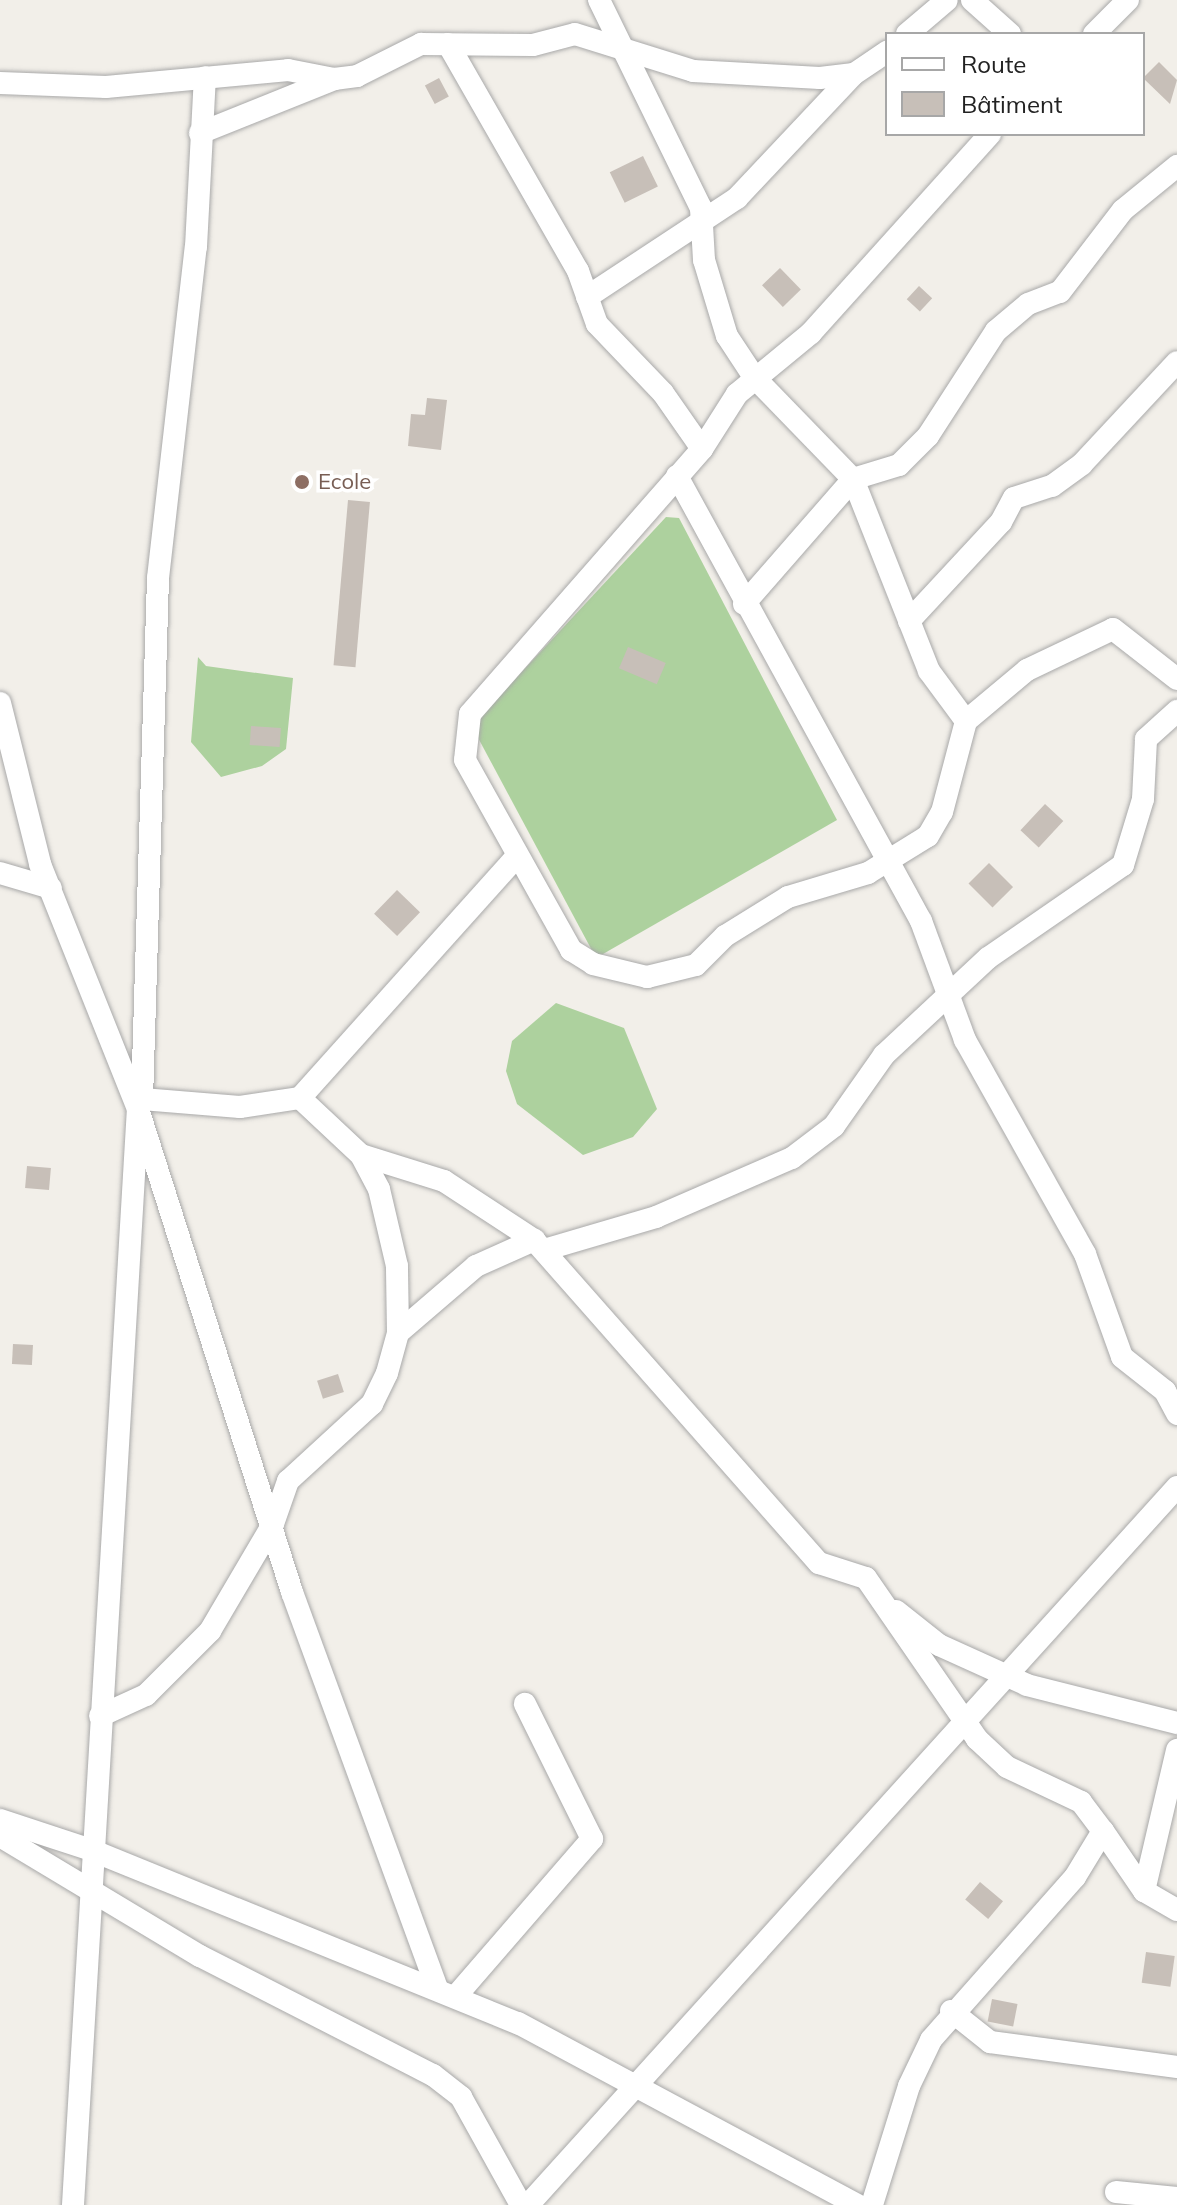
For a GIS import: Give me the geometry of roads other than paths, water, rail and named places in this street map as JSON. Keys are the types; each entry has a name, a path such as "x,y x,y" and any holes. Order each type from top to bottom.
{"street":[{"path":"599,0 703,215 712,295 754,377 853,479 940,691 966,721"},
{"path":"909,32 947,0"},
{"path":"972,0 1008,32"},
{"path":"1096,32 1128,0"},
{"path":"200,133 334,79 357,76 421,44 533,45 575,34 693,71 854,74"},
{"path":"448,44 587,297 597,324 663,393 702,449"},
{"path":"587,297 703,215 737,198 854,74 885,53"},
{"path":"0,83 106,87 288,70 334,79"},
{"path":"73,2205 91,1850 140,1104 158,578 196,247 205,77"},
{"path":"988,136 811,333 754,377 702,449 470,714 465,760 571,950 604,968 647,977 696,965 725,936 788,897 890,863 928,836 942,812 966,721 1027,670 1113,629 1177,679"},
{"path":"744,604 853,479 899,465 928,436 996,331 1028,304 1060,292 1123,210 1177,166"},
{"path":"909,621 1001,522 1014,498 1052,486 1082,464 1177,362"},
{"path":"677,476 744,604 890,863 965,1040 1085,1254 1122,1357 1165,1391 1177,1414"},
{"path":"0,703 51,888 140,1104 210,1349 446,1993"},
{"path":"398,1333 476,1266 539,1245 656,1217 792,1158 857,1101 884,1055 950,1000 988,958 1123,865 1143,799 1146,739 1177,711"},
{"path":"140,1104 240,1107 300,1098 517,856"},
{"path":"0,873 51,888"},
{"path":"100,1716 146,1695 210,1631 273,1524 288,1481 372,1404 398,1333 397,1266 379,1189 361,1155 300,1098"},
{"path":"361,1155 444,1181 539,1245 819,1563 856,1572 881,1599 939,1645 1008,1676 1177,1723"},
{"path":"528,2205 1177,1487"},
{"path":"881,1599 965,1724 1007,1767 1081,1802 1144,1891 1177,1910"},
{"path":"446,1993 592,1839 525,1704"},
{"path":"1144,1891 1177,1750"},
{"path":"0,1820 91,1850 446,1993 635,2086 857,2205"},
{"path":"872,2205 909,2086 951,2011 1050,1906 1103,1831"},
{"path":"0,1836 200,1956 433,2075 461,2097 521,2205"},
{"path":"951,2011 990,2042 1177,2067"},
{"path":"1116,2192 1177,2198"}],"place":[{"name":"Ecole","path":"302,482"}]}
